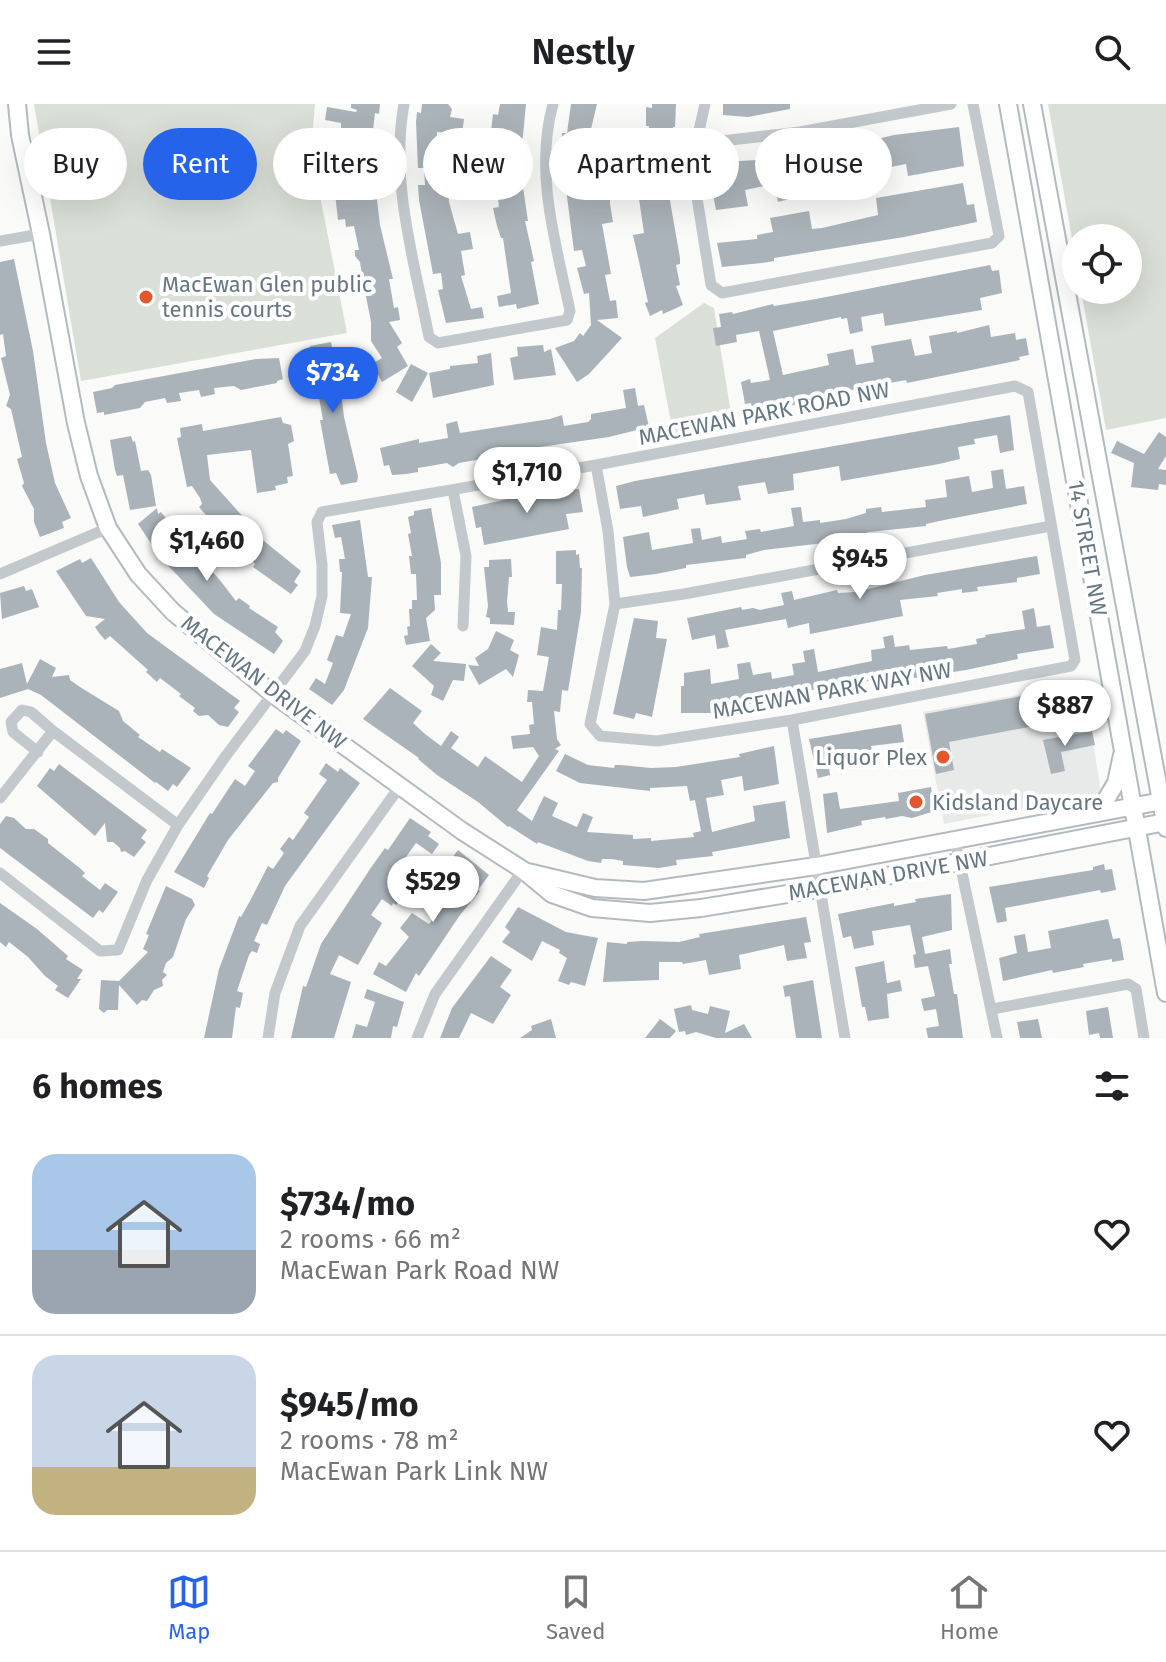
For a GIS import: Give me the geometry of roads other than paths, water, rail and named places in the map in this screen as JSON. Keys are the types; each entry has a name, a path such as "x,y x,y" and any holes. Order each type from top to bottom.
{"street":[{"name":"MACEWAN DRIVE NW","path":"17,104 20,135 89,476 108,528 138,574 173,612 274,695 475,840 523,870 552,894 592,908 650,913 701,908 821,889 1138,827 1166,825"},
{"path":"404,104 399,131 403,209 429,337 438,343 567,320 570,311 544,165 548,120 553,104"},
{"path":"700,128 705,104"},
{"path":"739,139 800,132 951,104"},
{"path":"697,200 711,285 722,293 992,243 999,236 973,104"},
{"name":"14 STREET NW","path":"1008,104 1166,993"},
{"name":"14 STREET NW","path":"1032,104 1166,825"},
{"path":"0,241 41,234"},
{"name":"MACEWAN PARK ROAD NW","path":"274,695 305,651 315,626 322,596 317,522 322,512 596,465 1015,386 1028,392"},
{"name":"MACEWAN PARK WAY NW","path":"596,465 608,531 615,604 590,724 600,736 657,741 792,720 1071,666 1075,660 1028,392"},
{"path":"453,490 466,556 463,626"},
{"path":"615,604 1051,526"},
{"path":"0,574 108,528"},
{"path":"0,873 100,951 118,950 147,880 178,825 225,757 274,695"},
{"path":"38,752 13,732 11,722 14,715 22,710 31,712 178,825"},
{"path":"792,720 845,1038"},
{"path":"0,798 53,731"},
{"path":"1098,813 1116,783 1124,745"},
{"path":"268,1038 275,993 300,926 400,786"},
{"name":"MACEWAN DRIVE NW","path":"523,870 595,888 644,891 816,866 1162,801"},
{"path":"955,840 997,1038"},
{"path":"417,1038 435,994 523,870"},
{"path":"992,1009 1128,984 1136,989 1144,1038"}],"place":[{"name":"MacEwan Glen public tennis courts","path":"146,297"},
{"name":"Liquor Plex","path":"943,757"},
{"name":"Kidsland Daycare","path":"916,802"}]}
